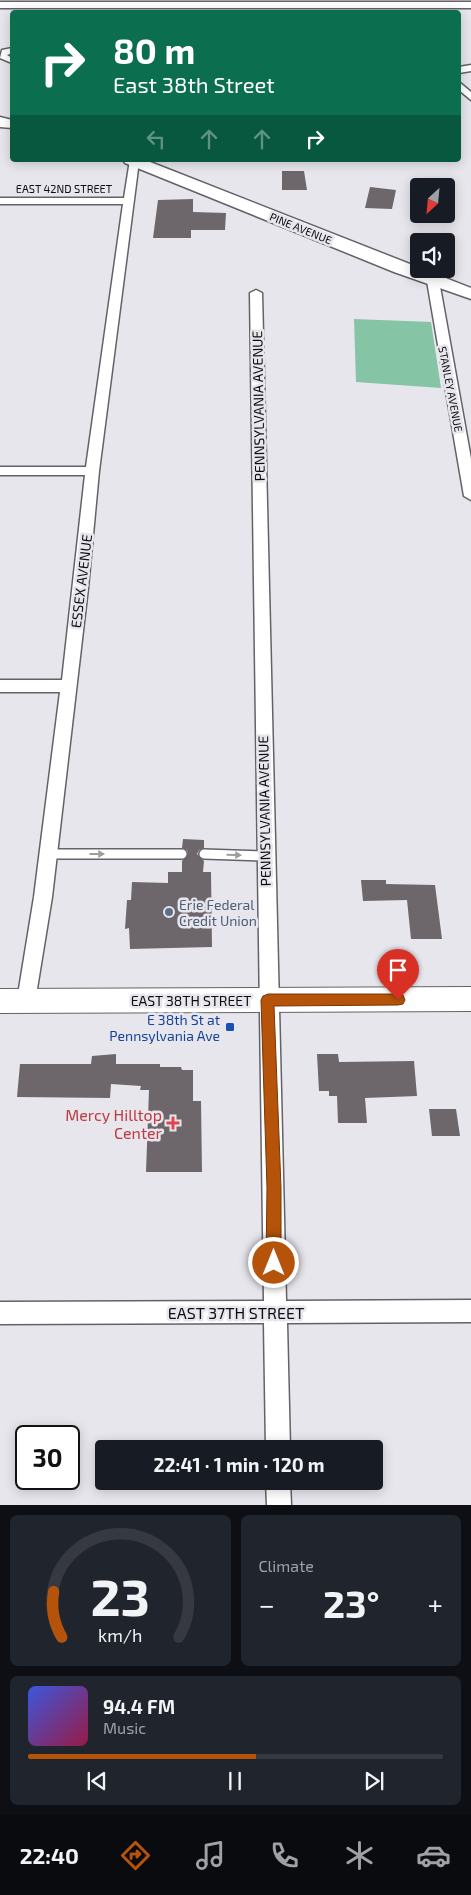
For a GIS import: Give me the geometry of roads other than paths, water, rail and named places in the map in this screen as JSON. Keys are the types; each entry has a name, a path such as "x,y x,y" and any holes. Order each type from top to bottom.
{"main road":[{"name":"PINE AVENUE","path":"137,162 432,281 471,294"},
{"name":"EAST 38TH STREET","path":"13,1001 471,999"}],"street":[{"path":"0,5 413,9 471,5"},
{"path":"6,52 3,58 10,60"},
{"path":"461,87 471,96"},
{"name":"ESSEX AVENUE","path":"13,1001 39,927 85,553 92,471 129,201 132,162"},
{"name":"EAST 42ND STREET","path":"0,201 129,201"},
{"name":"STANLEY AVENUE","path":"432,281 471,496"},
{"name":"PENNSYLVANIA AVENUE","path":"256,294 265,856 274,1188 274,1312 278,1440"},
{"path":"0,471 92,471"},
{"path":"0,686 68,686"},
{"name":"EAST 37TH STREET","path":"0,1313 471,1311"},
{"path":"278,1490 279,1505"}],"lane":[{"path":"48,854 182,854"},
{"path":"204,854 265,856"}],"place":[{"name":"Erie Federal Credit Union","path":"169,912"},
{"name":"E 38th St at Pennsylvania Ave","path":"230,1027"},
{"name":"Mercy Hilltop Center","path":"173,1123"}]}
